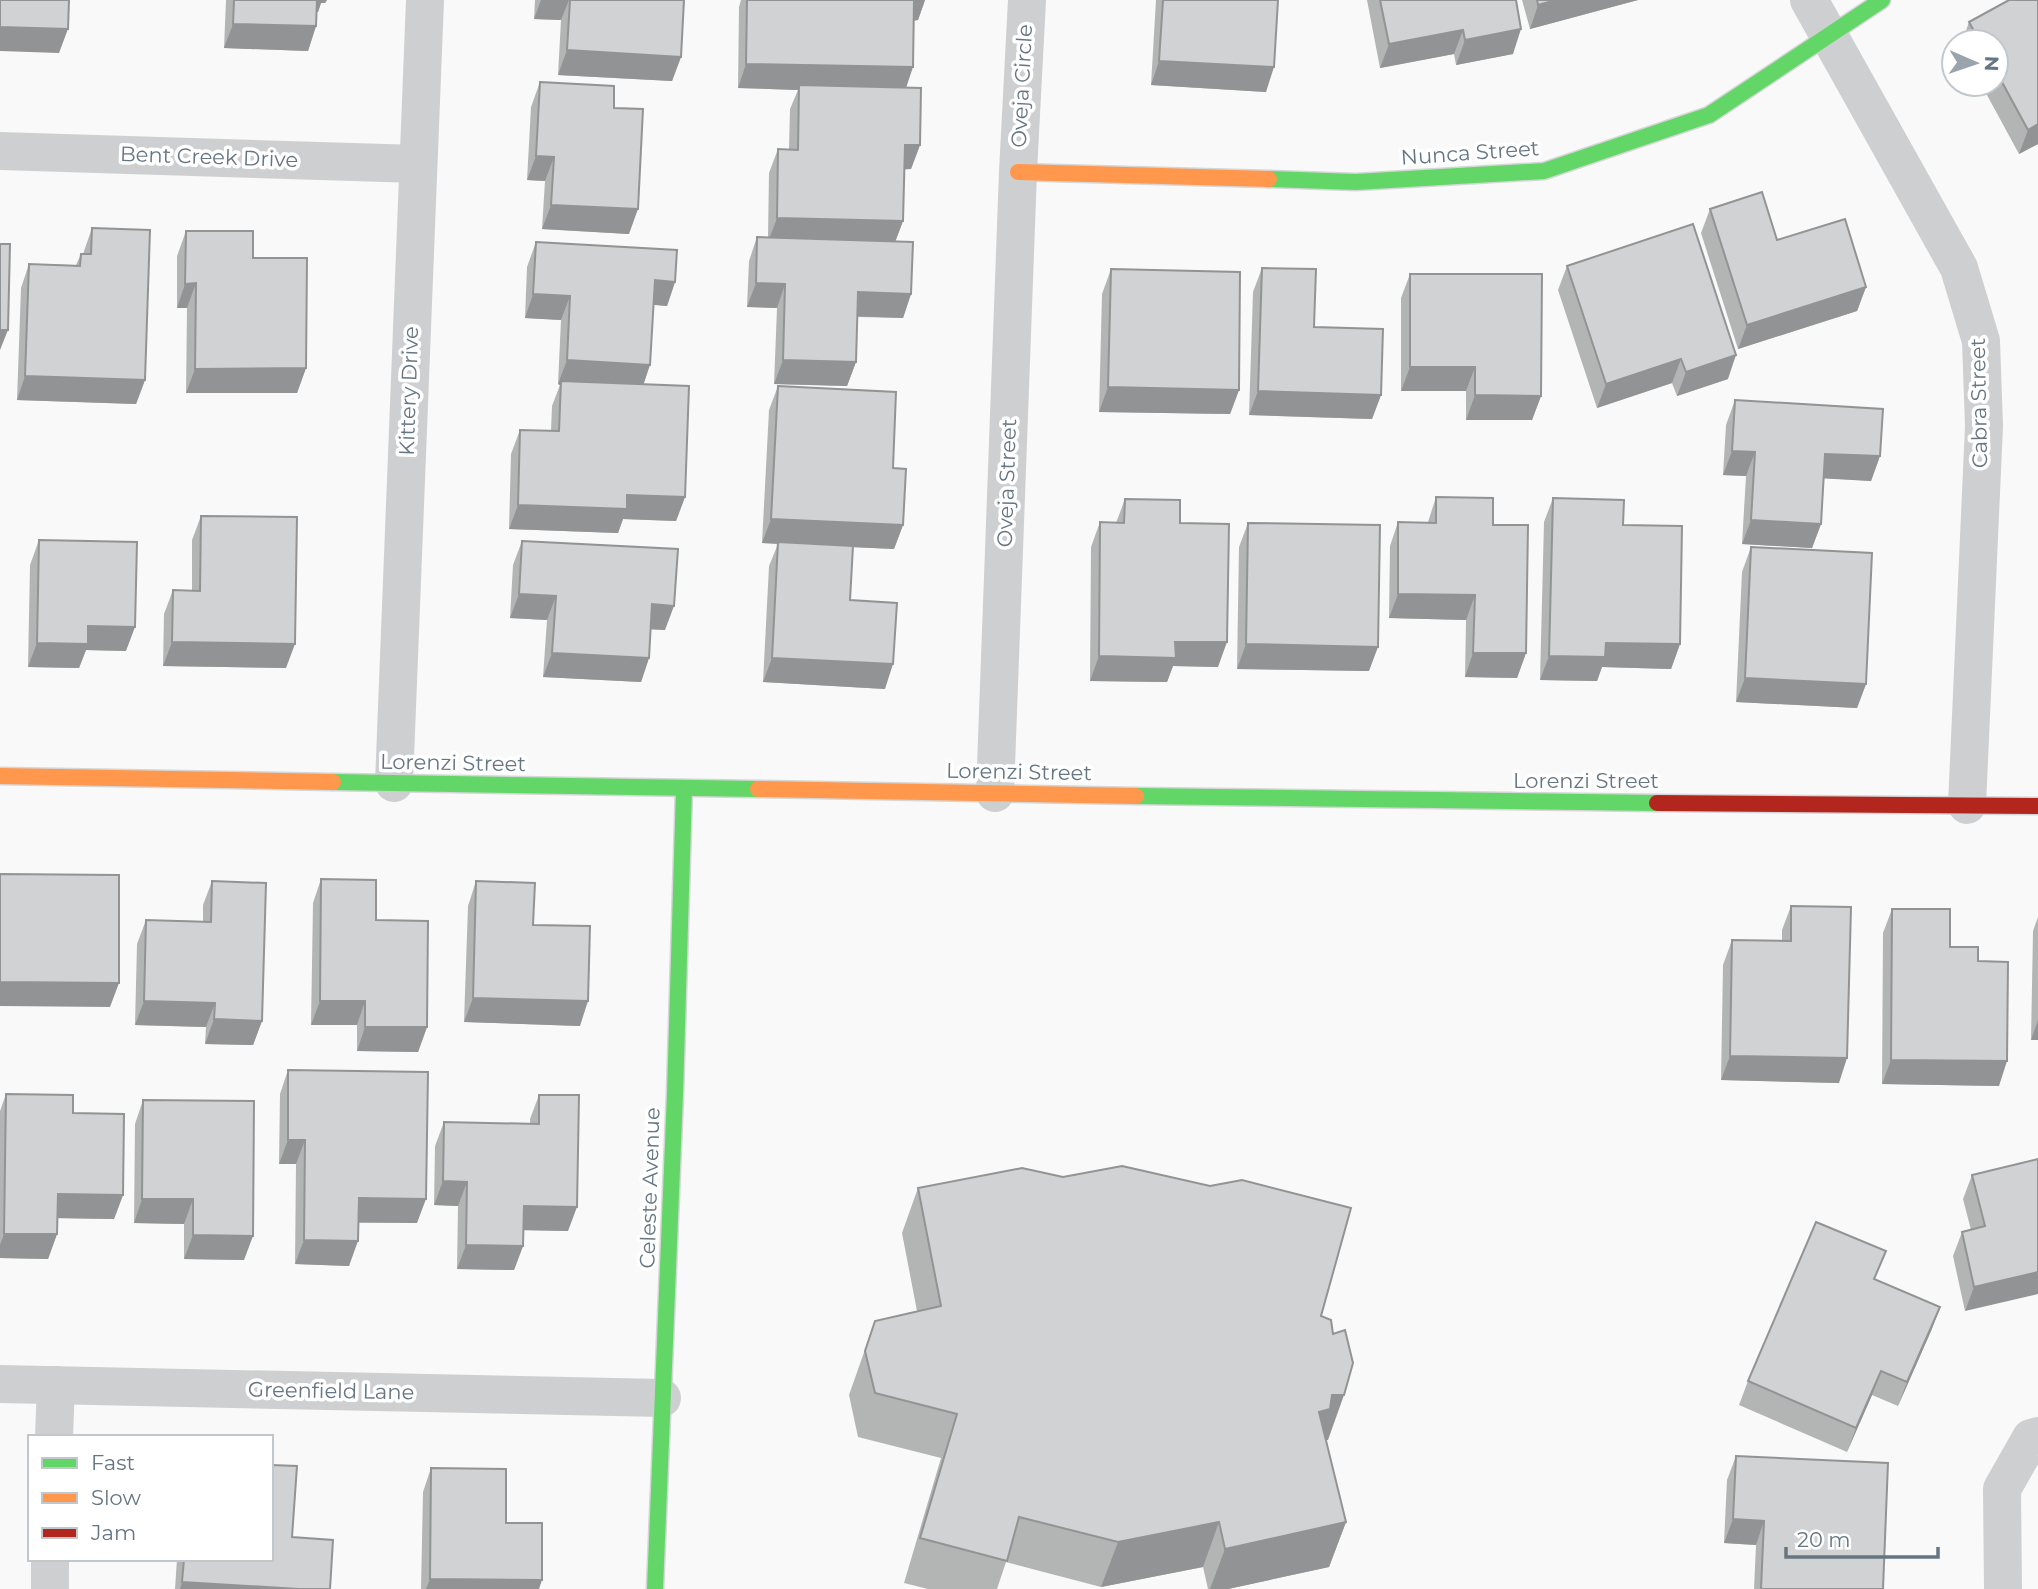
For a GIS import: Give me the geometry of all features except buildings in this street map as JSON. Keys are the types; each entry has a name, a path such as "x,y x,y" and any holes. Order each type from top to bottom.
{"street":[{"name":"Kittery Drive","path":"394,783 425,0"},
{"name":"Oveja Circle","path":"1018,172 1027,0"},
{"name":"Cabra Street","path":"1809,0 1959,268 1982,341 1984,426 1967,805"},
{"name":"Nunca Street","path":"1018,172 1356,182 1544,171 1709,115 1882,0"},
{"name":"Bent Creek Drive","path":"0,151 418,164"},
{"name":"Oveja Street","path":"995,793 1018,172"},
{"name":"Lorenzi Street","path":"0,776 1483,802 2038,806"},
{"name":"Celeste Avenue","path":"655,1589 684,789"},
{"name":"Greenfield Lane","path":"0,1384 662,1398"},
{"path":"54,1435 56,1385"},
{"path":"2003,1589 2001,1489 2035,1437"},
{"path":"50,1589 51,1561"}],"traffic: fast":[{"path":"1269,179 1356,182 1544,171 1709,115 1882,0"},
{"path":"333,782 758,789"},
{"path":"655,1589 684,789"},
{"path":"1136,796 1657,803"}],"traffic: slow":[{"path":"1018,172 1269,179"},
{"path":"0,776 333,782"},
{"path":"758,789 1136,796"}],"traffic: jam":[{"path":"1657,803 2038,806"}]}
